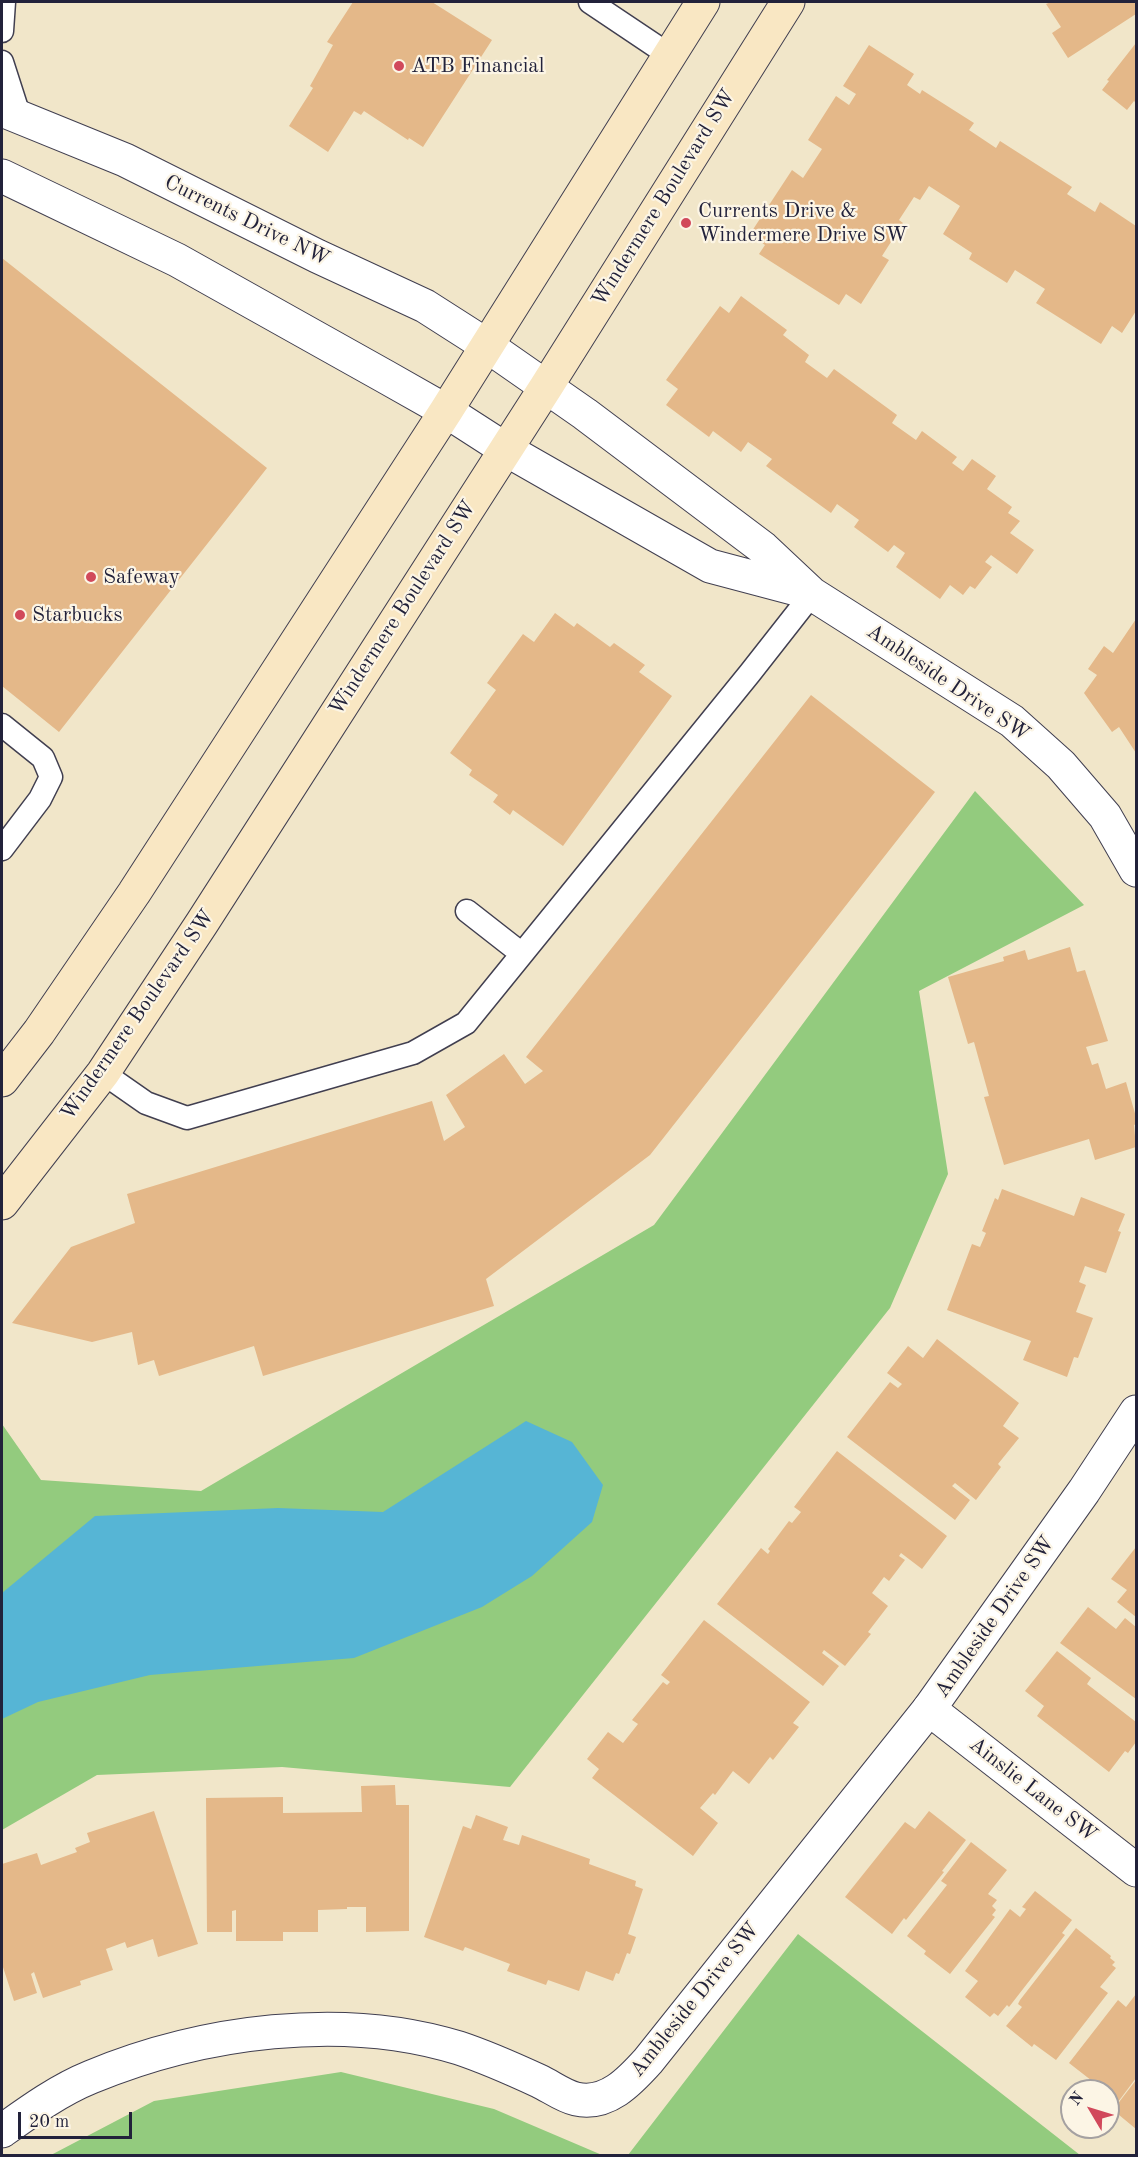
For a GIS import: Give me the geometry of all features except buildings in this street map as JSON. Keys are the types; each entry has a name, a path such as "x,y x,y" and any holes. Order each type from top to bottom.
{"main road":[{"path":"2,1080 39,1032 134,892 446,411 703,2"},
{"name":"Windermere Boulevard SW","path":"2,1203 103,1073 209,913 546,387 788,2"}],"street":[{"name":"Currents Drive NW","path":"11,114 125,160 317,256 425,306 486,345"},
{"path":"2,176 177,260 446,411"},
{"name":"Ambleside Drive SW","path":"486,345 763,548 812,594 1012,721 1061,765 1105,816 1137,870"},
{"name":"Ambleside Drive SW","path":"446,411 505,449 710,566 812,594"},
{"name":"Ambleside Drive SW","path":"2,2131 38,2104 89,2078 140,2059 205,2042 269,2033 363,2030 413,2036 460,2049 517,2071 576,2099 607,2096 618,2090 648,2061 929,1709 1137,1413"},
{"name":"Ainslie Lane SW","path":"929,1709 1137,1870"}],"lane":[{"path":"2,31 4,2"},
{"path":"590,2 669,55"},
{"path":"2,62 11,114"},
{"path":"103,1073 146,1103 187,1118 413,1053 466,1023 812,594"},
{"path":"2,725 43,758 51,777 40,799 2,849"},
{"path":"467,911 522,954"}],"green space":[{"path":"975,791 1084,905 919,991 948,1174 890,1308 510,1787 282,1767 97,1775 2,1830 2,1424 41,1480 201,1491 654,1225"},
{"path":"798,1934 1080,2155 628,2155"},
{"path":"341,2072 494,2109 602,2155 51,2155 154,2101"}],"water":[{"path":"526,1421 572,1442 603,1485 592,1522 532,1576 482,1607 354,1658 150,1675 38,1702 2,1719 2,1593 95,1516 278,1508 383,1512"}],"place":[{"name":"ATB Financial","path":"399,66"},
{"name":"Currents Drive & Windermere Drive SW","path":"686,223"},
{"name":"Safeway","path":"91,577"},
{"name":"Starbucks","path":"20,615"}]}
